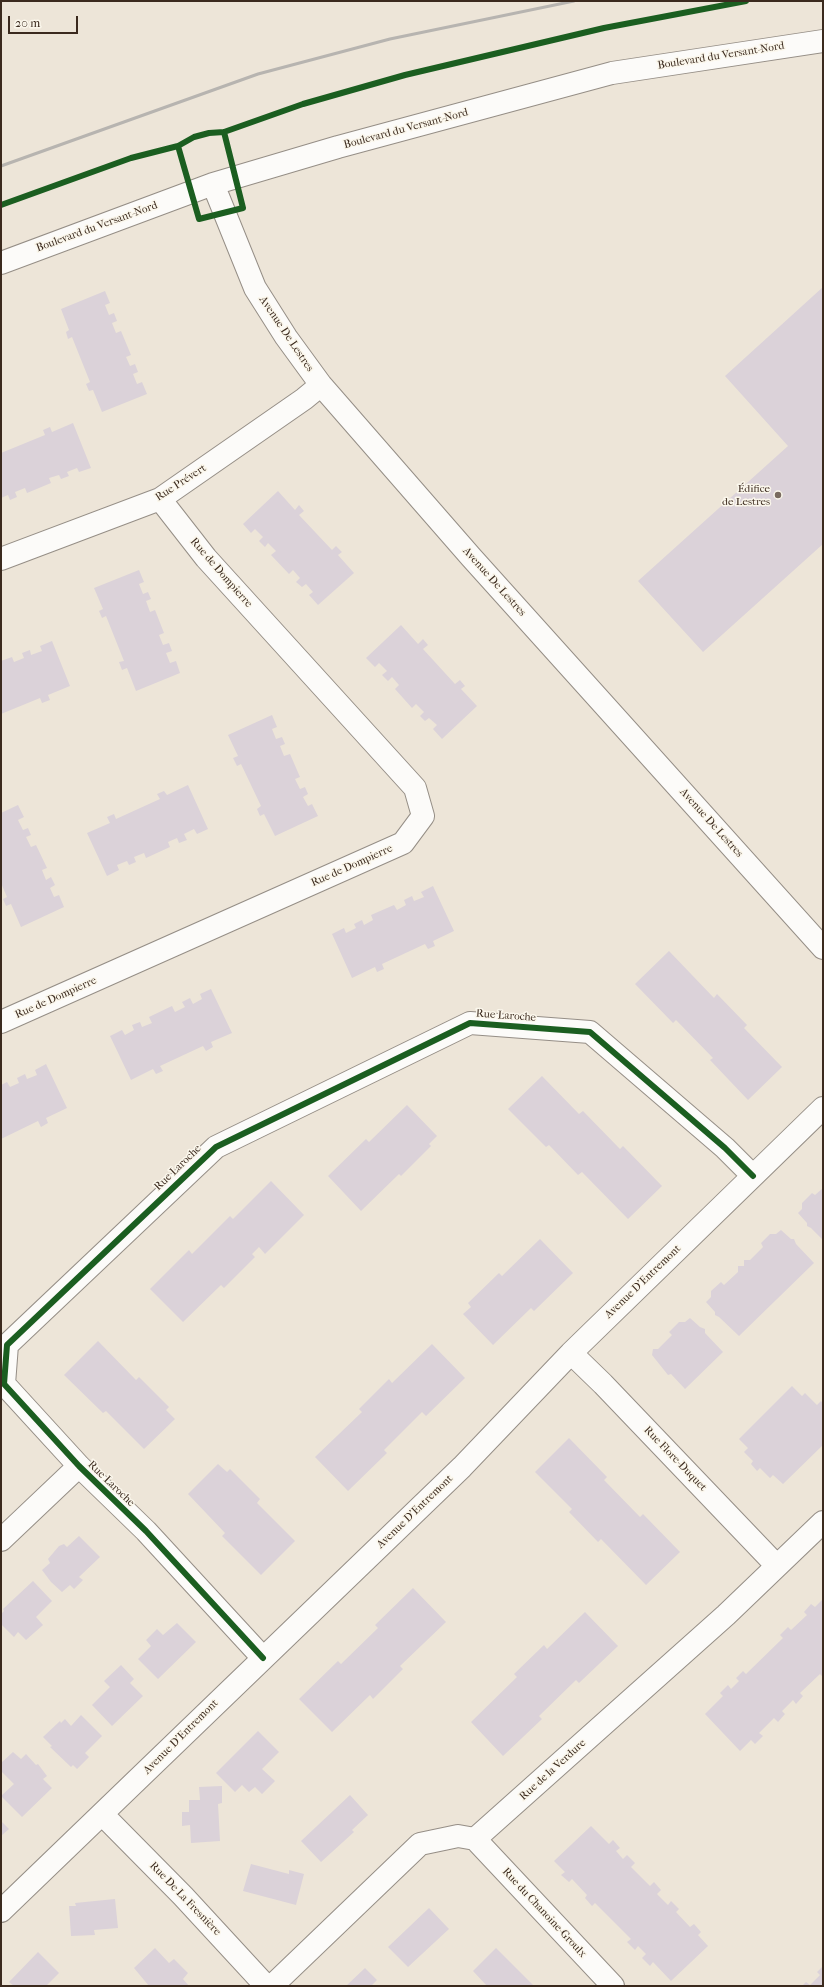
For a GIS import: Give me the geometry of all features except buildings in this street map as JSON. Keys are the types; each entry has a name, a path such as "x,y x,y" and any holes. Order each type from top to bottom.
{"street":[{"name":"Boulevard du Versant-Nord","path":"1,263 213,184 612,73 823,41"},
{"name":"Avenue De Lestres","path":"213,184 255,288 286,337 321,385 476,563 823,948"},
{"name":"Rue Prévert","path":"1,559 160,499 304,399 321,385"},
{"name":"Rue de Dompierre","path":"1,1022 403,843 423,816 415,788 206,558 160,499"},
{"name":"Rue Laroche","path":"263,1658 146,1531 78,1466 4,1384 7,1345 216,1147 458,1027 470,1023 590,1032 725,1148 753,1176"},
{"name":"Avenue D'Entremont","path":"1,1911 462,1466 572,1353 823,1108"},
{"name":"Rue Flore-Duquet","path":"572,1353 777,1566"},
{"path":"1,1540 78,1466"},
{"name":"Rue de la Verdure","path":"475,1839 726,1615 823,1522"},
{"name":"Rue De La Fresnière","path":"102,1814 183,1896 266,1986"},
{"path":"272,1986 420,1844 458,1836 475,1839"},
{"name":"Rue du Chanoine-Groulx","path":"475,1839 614,1986"}],"railway":[{"path":"1,166 258,74 390,39 574,1"}],"cycle path":[{"path":"1,205 131,158 178,146 194,137 209,133 224,132 303,104 405,75 604,28 746,1"},
{"path":"178,146 199,219 243,208 224,132"},
{"path":"263,1658 146,1531 79,1466 4,1384 7,1345 216,1147 470,1023 590,1032 725,1148 753,1176"}],"place":[{"name":"Édifice de Lestres","path":"778,495"}]}
